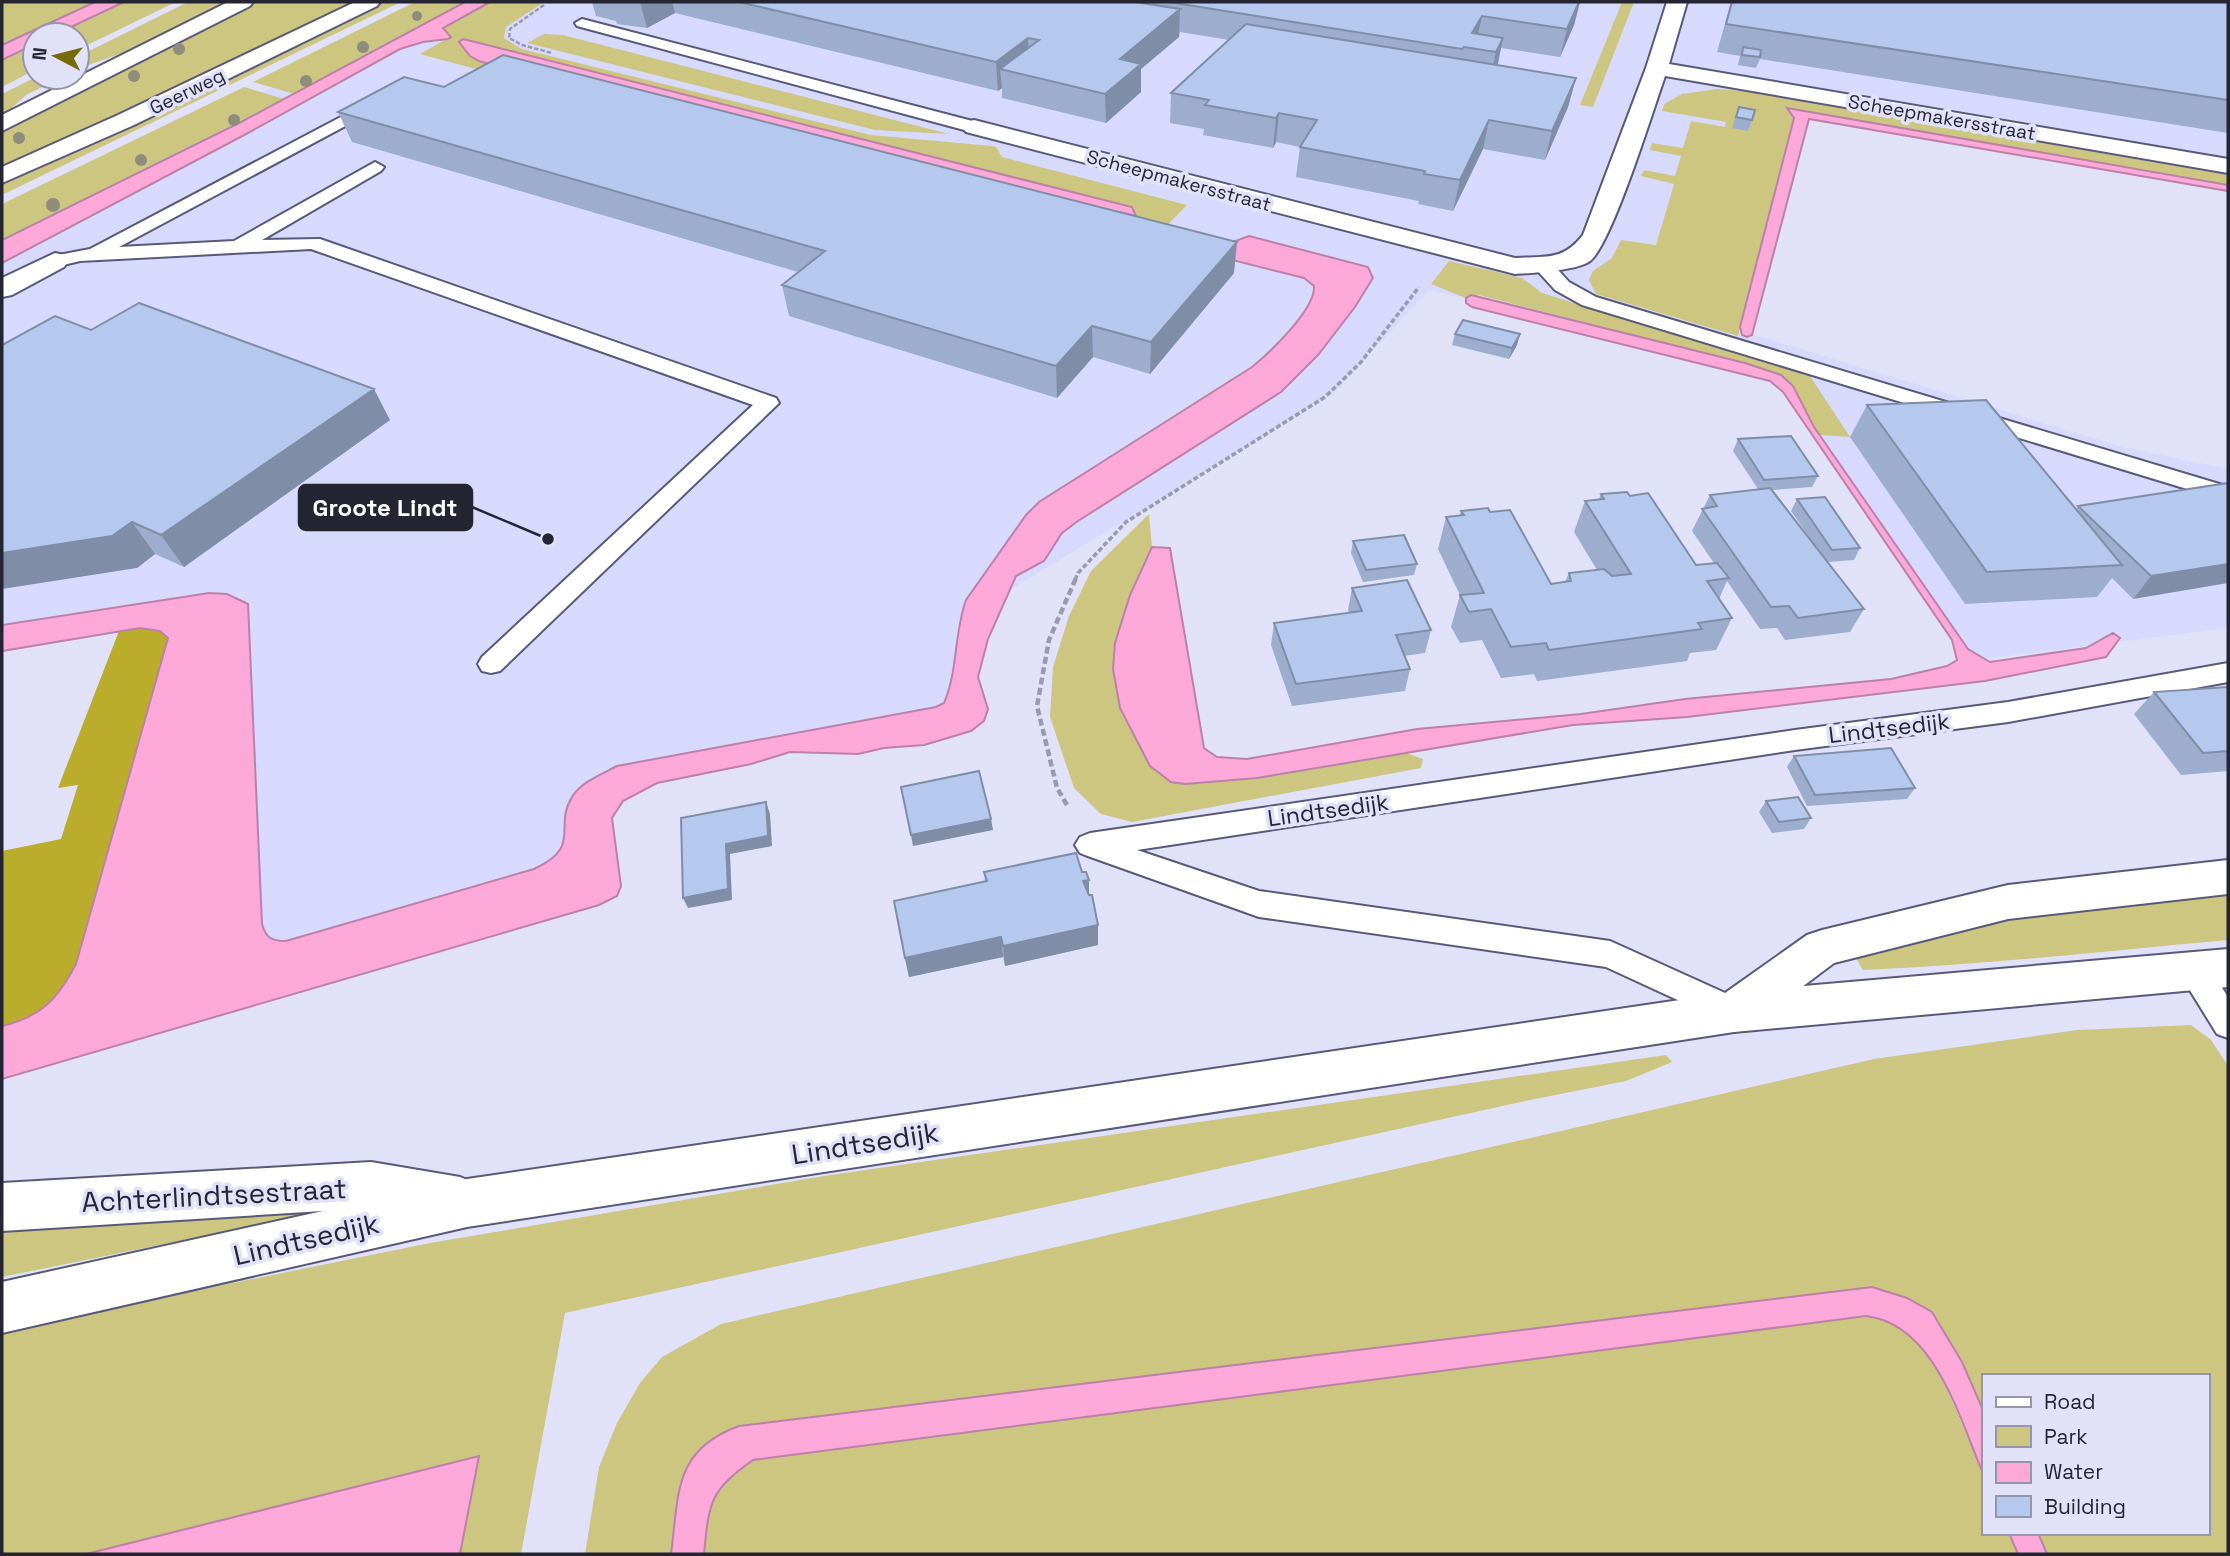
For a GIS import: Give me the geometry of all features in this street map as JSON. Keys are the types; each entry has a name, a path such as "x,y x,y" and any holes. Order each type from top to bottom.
{"street":[{"path":"2,124 243,2"},
{"name":"Geerweg","path":"2,176 126,120 370,2"},
{"name":"Scheepmakersstraat","path":"974,127 1447,250 1515,266 1542,264 1580,256 1595,236 1657,68 1677,2"},
{"name":"Scheepmakersstraat","path":"1657,68 2228,166"},
{"path":"2,289 55,261"},
{"name":"Lindtsedijk","path":"1734,1012 1822,948 2008,902 2228,877"},
{"name":"Lindtsedijk","path":"2,1308 467,1203 1734,1012 2211,970"},
{"name":"Achterlindtsestraat","path":"2,1208 370,1185 467,1203"}],"lane":[{"name":"Scheepmakersstraat","path":"582,23 974,127"},
{"path":"90,256 395,93"},
{"path":"236,247 375,167"},
{"path":"55,261 66,257 313,243 768,403 491,664"},
{"path":"1542,264 1562,286 1589,300 2218,491"},
{"name":"Lindtsedijk","path":"1090,845 1796,740 2008,712 2228,672"},
{"path":"1090,845 1259,904 1610,954 1734,1012"},
{"path":"2211,970 2228,1024"}],"path":[{"path":"1090,845 1057,788 1037,706 1049,640 1077,573 1126,522 1325,397 1361,362 1447,250"}],"shaded area":[{"path":"458,2 2228,2 2228,187 1809,112 1752,334 2123,447 2228,469 2228,628 1969,661 1776,378 1429,290 1331,396 980,608 951,715 634,779 571,880 169,988 213,613 2,644 2,212"},
{"path":"140,628 160,631 168,637 168,641 76,964 47,1005 38,1012 2,1026 2,851 61,839 78,785 58,788 119,631"}],"green space":[{"path":"2,2 95,2 54,21 21,21 21,36 2,45"},
{"path":"124,2 176,2 91,43 91,21 84,21"},
{"path":"188,2 229,2 137,48 91,64 91,50"},
{"path":"255,2 354,2 2,168 2,132 82,91 91,91 91,86"},
{"path":"381,2 401,2 2,195 2,184"},
{"path":"415,2 465,2 294,94 253,82"},
{"path":"490,2 544,2 506,27 504,38 522,49 871,135 992,146 996,147 1002,157 1187,205 1144,249 420,54 450,37 443,28","holes":["465,50 830,133 1132,207 686,118 486,63 473,58"]},
{"path":"1622,2 1634,2 1593,107 1580,105"},
{"path":"544,34 563,35 949,134 875,130 527,43"},
{"path":"21,51 21,77 2,87 2,60"},
{"path":"21,84 21,91 34,91 2,117 2,94"},
{"path":"244,87 284,99 2,240 2,204"},
{"path":"1717,89 1745,91 2228,175 2228,185 1788,108 1794,118 1738,336 1596,294 1589,280 1593,271 1612,258 1621,240 1656,245 1674,184 1641,176 1644,170 1675,176 1681,156 1650,150 1652,143 1683,148 1691,121 1725,127 1726,122 1662,111 1664,104 1682,94"},
{"path":"1449,261 1522,278 1542,293 1810,376 1850,437 1820,435 1769,370 1479,295 1466,298 1431,284"},
{"path":"1149,514 1152,547 1130,596 1185,784 1257,778 1406,753 1423,759 1421,768 1132,822 1101,814 1074,788 1050,717 1053,667 1069,616 1091,571"},
{"path":"2228,886 2228,940 2000,961 1863,970 1854,955 1995,918"},
{"path":"2191,1025 2211,1040 2228,1066 2228,1554 2047,1554 2039,1535 2209,1535 2209,1374 1982,1374 1982,1408 1962,1362 1907,1298 739,1426 679,1493 671,1554 585,1554 599,1467 617,1423 640,1383 662,1357 721,1324 1874,1059 2077,1030"},
{"path":"1666,1055 1672,1062 1626,1081 565,1313 521,1554 460,1554 478,1456 86,1554 2,1554 2,1330 430,1243 824,1176"},
{"path":"308,1209 301,1216 2,1277 2,1226"},
{"path":"1866,1316 1886,1321 1903,1330 1929,1357 1982,1468 1982,1535 2010,1535 2018,1554 704,1554 710,1510 719,1490 753,1460"}],"water":[{"path":"95,2 124,2 84,21 54,21"},
{"path":"465,2 490,2 443,28 451,37 448,39 423,42 400,49 2,263 2,240 241,122"},
{"path":"21,36 21,51 2,60 2,45"},
{"path":"463,39 1132,207 1136,216 686,118 479,61 470,56 459,42"},
{"path":"1787,108 2228,185 2228,191 1809,119 1752,335 1747,337 1742,335 1740,327 1794,118"},
{"path":"1249,236 1368,267 1373,278 1355,307 1318,355 1281,392 1078,521 1062,533 1044,561 1016,576 988,639 978,677 988,709 984,721 971,731 924,745 884,748 858,754 790,752 751,764 657,783 623,801 612,818 621,886 617,896 599,905 2,1079 2,1026 38,1012 47,1005 76,964 168,638 160,631 140,628 2,651 2,625 209,593 227,594 248,604 262,924 267,936 273,939 286,941 534,869 549,861 563,844 567,808 576,792 592,779 617,766 936,707 944,703 952,678 959,626 966,600 1026,515 1039,502 1252,367 1290,330 1308,306 1314,286 1304,278 1232,260 1227,244"},
{"path":"1471,295 1745,363 1781,375 1793,386 1814,427 1968,649 1990,662 2086,648 2113,633 2120,638 2106,657 1985,681 1687,717 1573,725 1257,778 1185,784 1171,782 1150,766 1120,708 1113,669 1115,643 1130,595 1152,547 1170,548 1204,748 1217,757 1247,759 1417,729 1581,714 1685,699 1891,679 1947,666 1957,660 1952,640 1783,392 1770,381 1472,307 1466,303 1466,298"},
{"path":"1872,1287 1907,1298 1932,1312 1962,1362 1982,1408 1982,1471 1954,1401 1927,1355 1910,1336 1890,1323 1866,1316 753,1460 719,1490 710,1510 704,1554 671,1554 683,1476 702,1448 717,1436 739,1426"},
{"path":"479,1456 460,1554 86,1554"},
{"path":"2010,1535 2039,1535 2047,1554 2018,1554"}],"building":[{"path":"739,2 1135,2 1180,9 1120,59 1141,64 1105,94 1000,69 1039,40 1028,38 996,62"},
{"path":"1169,2 1579,2 1567,29 1482,16 1472,33 1503,38 1496,52 1464,47 1462,49"},
{"path":"1732,2 2228,2 2228,100 1726,24"},
{"path":"1246,24 1576,78 1552,131 1489,120 1460,180 1300,147 1317,120 1279,113 1276,118 1205,105 1209,100 1171,93"},
{"path":"1743,47 1761,50 1760,57 1742,55"},
{"path":"503,55 1237,242 1151,342 1092,326 1056,366 782,285 825,251 338,112 404,77 444,87"},
{"path":"1739,107 1755,110 1752,120 1736,117"},
{"path":"139,303 374,389 161,535 132,522 112,536 2,553 2,345 55,316 91,330"},
{"path":"1463,320 1520,334 1512,348 1455,334"},
{"path":"1986,400 2122,565 1987,572 1867,405"},
{"path":"1791,436 1818,476 1764,480 1738,439"},
{"path":"2228,483 2228,564 2151,576 2078,506"},
{"path":"1770,488 1864,609 1798,618 1789,606 1771,607 1702,509 1717,506 1710,495"},
{"path":"1627,492 1630,496 1648,493 1696,565 1717,563 1729,578 1707,581 1732,618 1698,623 1702,629 1549,650 1546,643 1511,647 1491,609 1469,612 1460,595 1484,593 1446,517 1464,515 1461,511 1488,508 1490,512 1510,510 1551,584 1571,581 1569,573 1604,569 1612,576 1631,574 1585,501 1604,499 1601,494"},
{"path":"1825,497 1860,548 1832,550 1797,499"},
{"path":"1404,535 1417,564 1366,570 1353,541"},
{"path":"1407,580 1431,630 1396,635 1410,669 1296,684 1274,623 1362,611 1352,588"},
{"path":"2228,687 2228,751 2203,753 2154,692"},
{"path":"1891,748 1915,788 1815,795 1794,756"},
{"path":"979,771 991,819 911,835 901,787"},
{"path":"1798,797 1811,818 1779,822 1766,801"},
{"path":"766,802 768,836 726,844 728,889 683,898 681,818"},
{"path":"1076,853 1082,872 1086,872 1089,880 1083,881 1089,895 1092,895 1098,925 1003,946 1001,937 905,958 894,901 987,881 984,872"}],"place":[{"name":"Groote Lindt","path":"548,539"}]}
